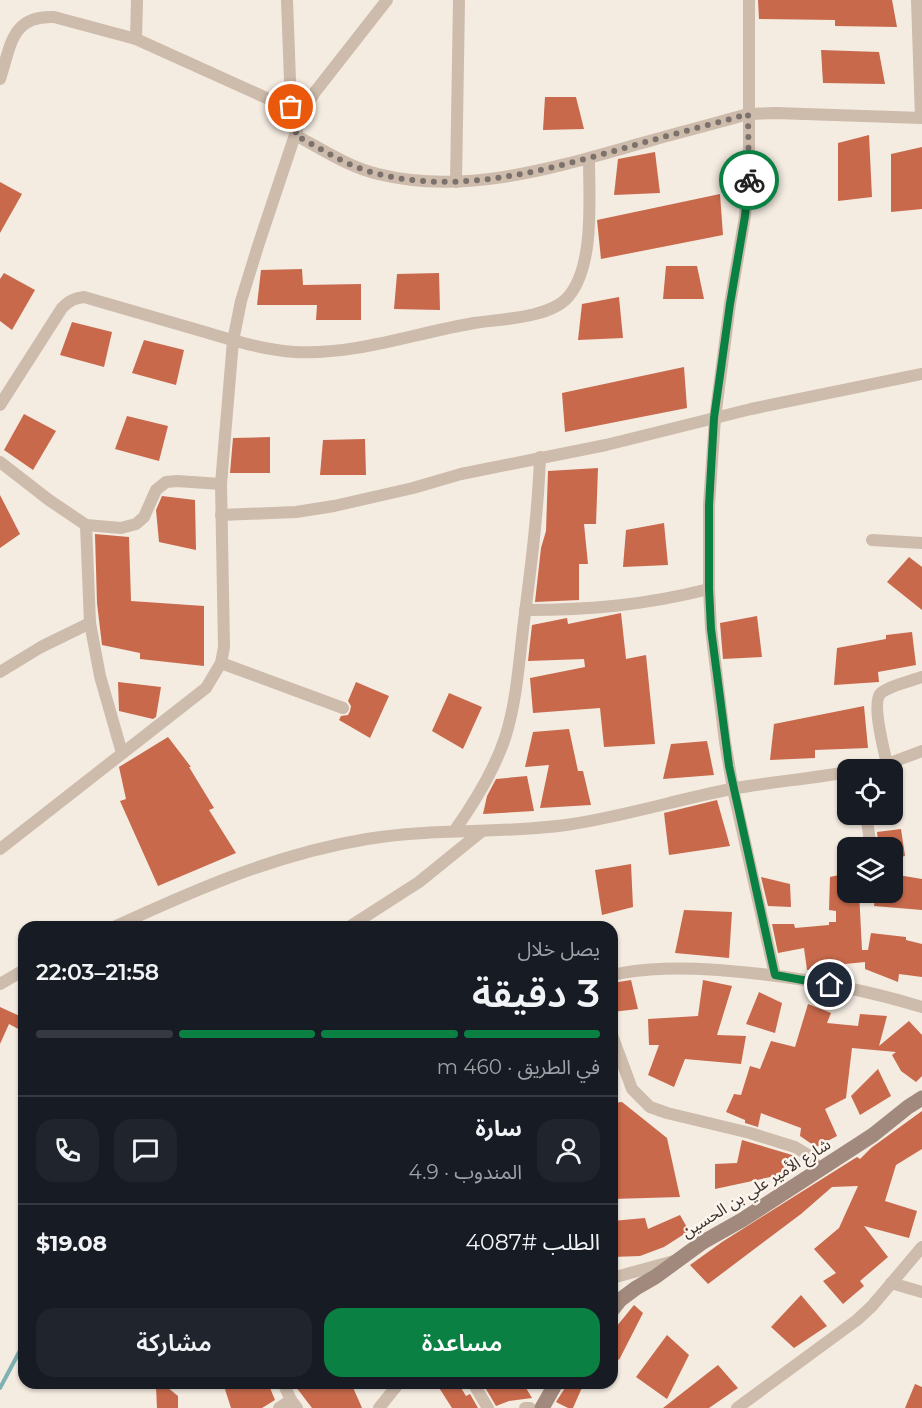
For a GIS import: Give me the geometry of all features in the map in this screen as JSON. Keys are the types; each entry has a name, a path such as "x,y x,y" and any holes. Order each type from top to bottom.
{"street":[{"path":"136,39 137,0"},
{"path":"287,0 291,107"},
{"path":"0,849 206,688 221,663 224,647 224,603 221,484 233,341 242,301 302,114 315,92 387,0"},
{"path":"456,182 459,0"},
{"path":"749,0 749,170 745,216 714,418 709,505 709,589 711,629 733,789 775,975"},
{"path":"295,135 351,165 376,174 413,181 456,182 547,170 748,114 921,118 917,0"},
{"path":"0,80 16,31 22,24 40,16 63,19 136,39 291,107 302,114"},
{"path":"0,405 62,308 78,298 84,297 233,341 295,352 333,351 384,343 471,324 547,311 560,305 569,296 577,283 584,258 588,222 589,160"},
{"path":"221,515 296,512 334,507 462,474 606,445 714,418 922,374"},
{"path":"455,831 470,809 493,766 504,741 511,716 537,515 540,457"},
{"path":"0,462 86,525 121,528 136,524 144,518 156,490 166,482 221,484"},
{"path":"86,525 90,623 100,676 122,753"},
{"path":"872,540 922,543"},
{"path":"525,610 628,606 709,589"},
{"path":"0,672 41,647 90,623"},
{"path":"221,663 343,708"},
{"path":"886,759 877,713 878,699 881,693 922,677"},
{"path":"900,759 922,751"},
{"path":"128,921 259,865 308,850 368,839 455,831 522,830 568,824 638,811 733,789 837,774"},
{"path":"358,921 418,882 482,831"},
{"path":"618,974 645,969 696,969 775,975 848,988 922,1007"},
{"path":"0,984 18,974"},
{"path":"618,1051 632,1089 650,1107 750,1132 795,1147 808,1155 819,1169"},
{"name":"شارع الأمير علي بن الحسين","path":"618,1304 679,1259 873,1136 922,1098"},
{"path":"737,1408 857,1320 922,1247"},
{"path":"618,1276 679,1259"},
{"path":"891,1283 922,1292"},
{"path":"279,1408 294,1404 286,1389"},
{"path":"379,1408 394,1389"},
{"path":"477,1389 488,1408"},
{"path":"542,1408 553,1389"},
{"path":"525,1408 530,1408"}],"building":[{"path":"758,0 892,0 897,27 835,26 835,20 759,19"},
{"path":"821,50 879,52 885,84 823,83"},
{"path":"545,97 576,97 584,129 543,130"},
{"path":"869,135 872,197 838,201 838,143"},
{"path":"922,147 922,209 891,212 891,154"},
{"path":"655,152 660,193 614,195 618,159"},
{"path":"0,182 22,194 0,233"},
{"path":"720,194 723,235 601,259 597,220"},
{"path":"666,266 697,266 704,299 663,299"},
{"path":"302,269 303,285 361,284 361,320 316,320 317,305 257,305 261,270"},
{"path":"4,273 35,290 12,330 0,321 0,279"},
{"path":"439,273 440,310 394,309 397,274"},
{"path":"619,297 623,338 578,340 582,304"},
{"path":"72,322 112,332 104,367 60,355"},
{"path":"144,340 184,350 176,385 132,373"},
{"path":"684,367 687,408 565,432 562,393"},
{"path":"24,414 56,431 33,470 4,450"},
{"path":"127,416 168,426 159,461 115,449"},
{"path":"270,437 270,473 230,473 233,438"},
{"path":"365,439 366,475 320,475 323,440"},
{"path":"598,468 596,524 584,524 588,564 579,564 579,600 535,602 541,548 546,531 548,471"},
{"path":"0,495 20,534 0,548"},
{"path":"162,496 195,500 196,550 159,542 156,510"},
{"path":"664,523 668,565 623,567 626,530"},
{"path":"95,534 129,537 131,601 204,606 204,666 140,659 140,653 102,645 97,603"},
{"path":"909,557 922,567 922,610 887,582"},
{"path":"621,613 626,659 646,655 655,744 604,747 600,708 533,713 530,678 585,667 584,659 528,661 532,625 567,618 568,624"},
{"path":"757,616 762,657 723,659 720,623"},
{"path":"912,632 916,665 878,672 879,682 834,685 837,648 886,639 886,635"},
{"path":"118,682 161,687 156,717 153,719 119,711"},
{"path":"356,682 389,696 370,738 339,720 341,716 348,715 350,711 351,706 348,701"},
{"path":"449,693 482,707 463,749 432,731"},
{"path":"864,706 868,748 815,750 815,758 770,760 774,724"},
{"path":"569,729 578,771 583,771 591,805 540,808 549,765 525,767 533,732"},
{"path":"168,737 191,767 189,767 214,808 209,810 236,853 158,886 120,801 126,799 119,767"},
{"path":"707,741 714,775 663,779 671,744"},
{"path":"527,776 534,811 483,814 487,796 496,779"},
{"path":"717,800 730,846 669,855 664,813"},
{"path":"901,829 902,837 878,837 877,832"},
{"path":"631,864 633,907 602,915 595,870"},
{"path":"837,875 837,903 860,903 862,950 868,950 871,933 906,937 906,940 922,944 922,977 899,974 898,982 865,969 865,962 835,965 836,974 807,970 804,948 778,953 772,924 794,924 795,928 829,925 829,922 836,922 836,911 829,910 830,877"},
{"path":"903,876 922,879 922,910 874,906 874,903 903,903"},
{"path":"761,877 790,884 791,907 768,906"},
{"path":"684,910 732,912 729,958 675,953"},
{"path":"631,980 638,1009 618,1011 618,982"},
{"path":"703,980 732,986 717,1035 746,1036 741,1064 685,1059 674,1087 648,1075 659,1045 649,1045 648,1019 698,1016"},
{"path":"759,992 782,1003 775,1033 746,1024"},
{"path":"808,1004 831,1013 827,1023 858,1026 860,1014 887,1016 879,1046 909,1021 922,1035 922,1076 916,1082 901,1071 892,1055 896,1052 852,1048 846,1098 825,1109 837,1136 816,1147 800,1136 801,1128 761,1113 758,1127 745,1123 745,1120 726,1112 734,1094 741,1095 750,1066 760,1069 771,1041 795,1047"},
{"path":"0,1007 18,1015 18,1029 9,1024 0,1044"},
{"path":"878,1069 891,1096 860,1115 851,1096"},
{"path":"618,1102 622,1102 667,1138 680,1197 618,1199"},
{"path":"922,1111 922,1149 896,1165 885,1201 917,1211 909,1238 864,1226 888,1257 860,1281 864,1286 843,1304 823,1281 836,1273 814,1249 839,1228 858,1186 832,1187 801,1214 708,1284 690,1265 722,1242 857,1157 860,1159 871,1148"},
{"path":"742,1140 792,1155 800,1160 775,1176 715,1189 715,1164 737,1163"},
{"path":"680,1215 689,1231 664,1247 640,1256 618,1257 618,1220 645,1218 648,1229"},
{"path":"801,1295 827,1326 794,1348 771,1327"},
{"path":"634,1305 643,1313 619,1360 618,1359 618,1325"},
{"path":"667,1335 689,1355 667,1399 636,1377"},
{"path":"718,1365 738,1388 709,1408 663,1408"},
{"path":"915,1384 922,1387 922,1408 905,1408"},
{"path":"156,1389 169,1389 178,1396 178,1408 157,1408"},
{"path":"225,1389 270,1389 275,1400 262,1408 231,1408"},
{"path":"298,1389 354,1389 362,1408 312,1408"},
{"path":"440,1389 462,1389 466,1396 470,1394 478,1408 452,1408"},
{"path":"486,1389 527,1389 532,1398 509,1401 496,1406"},
{"path":"564,1389 581,1389 573,1408 556,1402"}],"waterway":[{"path":"0,1388 18,1354"}],"way so far":[{"path":"291,107 302,114 295,135 351,165 376,174 413,181 456,182 547,170 748,114 749,180"}],"route":[{"path":"749,180 714,418 709,505 711,629 733,789 775,975 830,985"}]}
